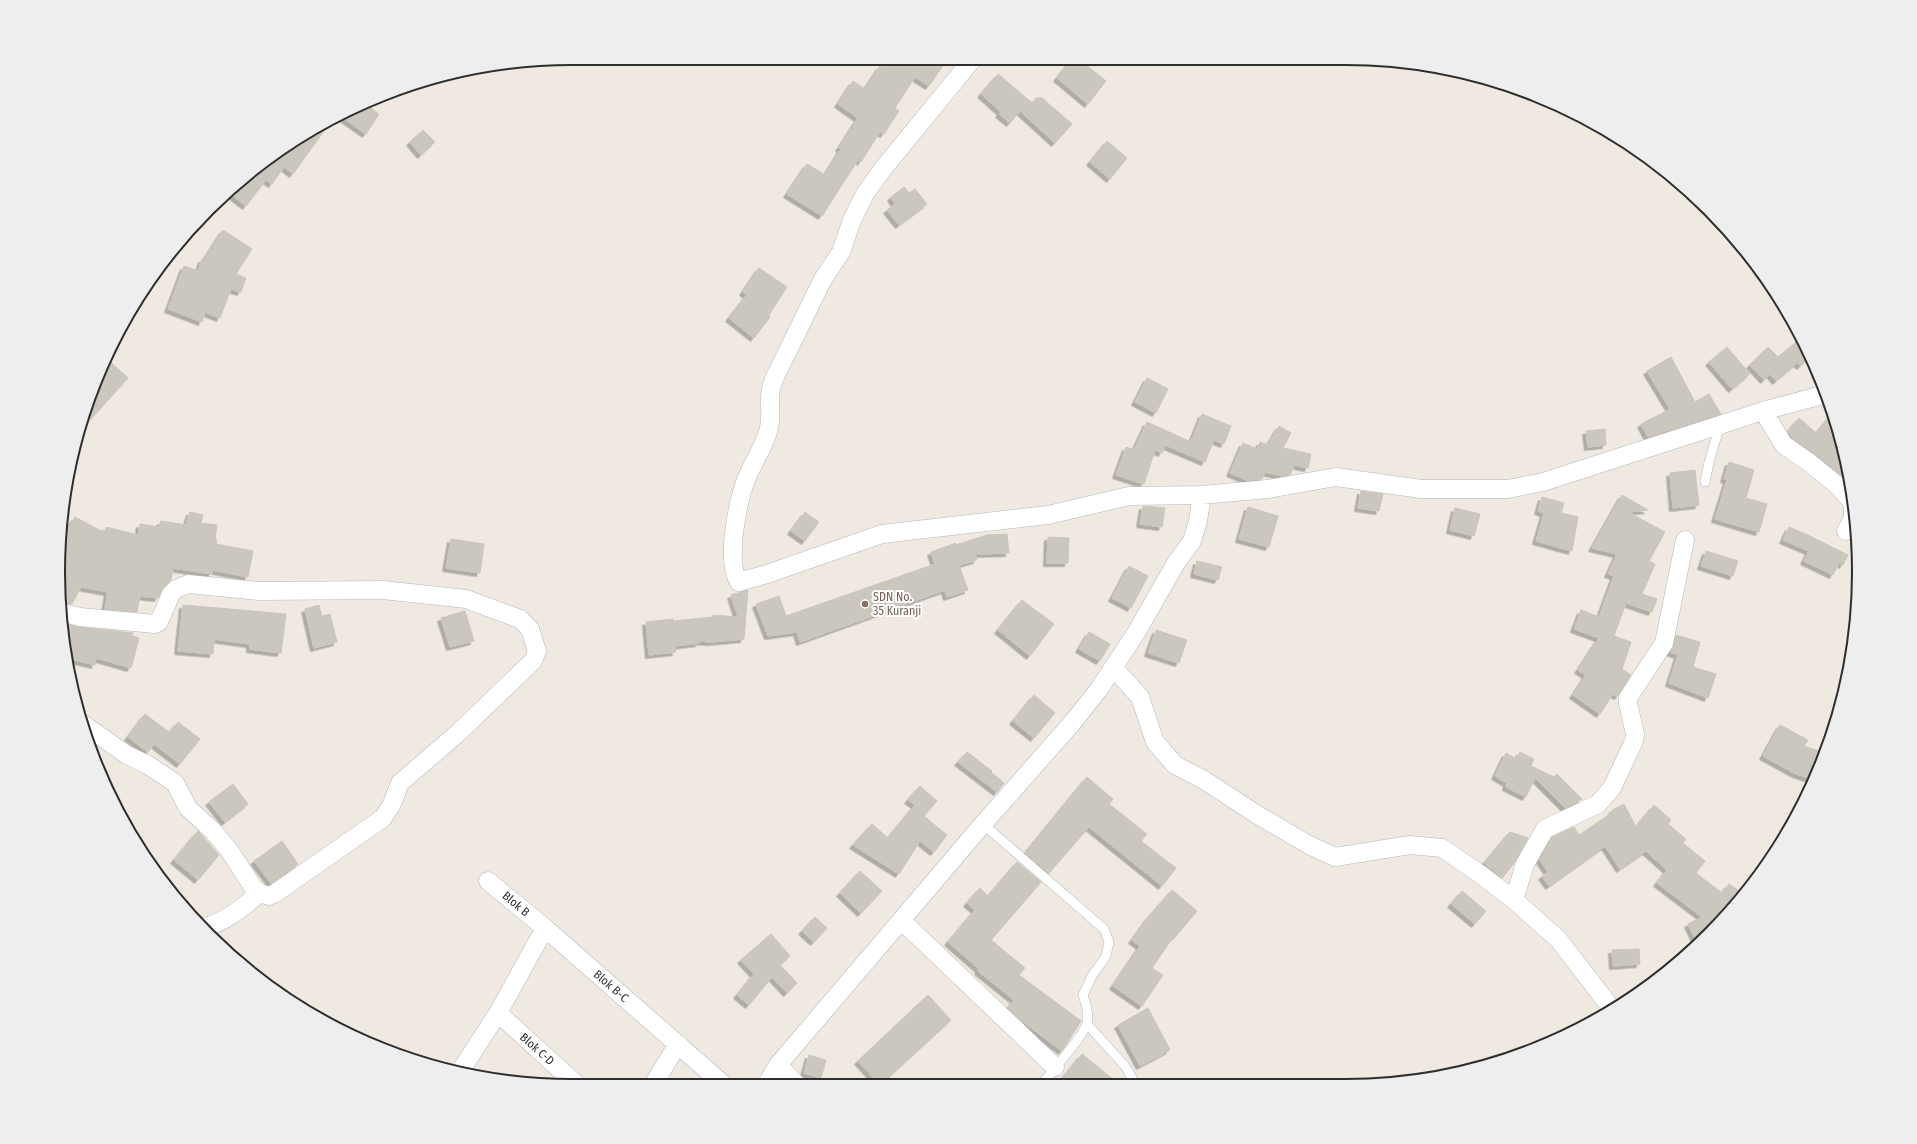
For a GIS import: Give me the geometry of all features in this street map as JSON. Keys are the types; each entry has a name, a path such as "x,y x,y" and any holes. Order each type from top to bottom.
{"street":[{"path":"968,65 882,170 865,194 852,220 841,252 823,279 774,379 769,391 770,427 760,452 747,476 734,525 733,568 738,581 740,582 882,534 1048,515 1129,496 1202,495 1268,489 1336,477 1421,489 1508,489 1543,482 1763,411 1820,396"},
{"path":"1763,411 1784,445 1810,463 1838,486 1846,495"},
{"path":"770,1079 778,1065 901,920 1073,722 1114,668 1176,563 1192,541 1198,521 1202,495"},
{"path":"1846,531 1850,524"},
{"path":"1514,900 1524,864 1545,829 1598,804 1612,788 1630,749 1635,734 1628,698 1664,643 1685,540"},
{"path":"67,614 80,617 110,619 148,625 157,624 164,614 171,594 176,589 188,584 258,591 383,590 466,599 520,619 530,629 537,651 533,661 458,733 400,783 392,804 383,818 269,896 260,893 253,887 225,846 188,808 175,783 148,765 127,754 90,729"},
{"path":"1114,668 1140,697 1154,742 1175,766 1204,780 1262,818 1309,845 1335,857 1410,845 1442,848 1514,900 1558,939 1609,1005"},
{"name":"Blok B","path":"488,881 545,928"},
{"path":"208,925 228,916 260,893"},
{"path":"901,920 1055,1067"},
{"path":"463,1067 498,1013 545,928"},
{"name":"Blok B-C","path":"545,928 678,1044"},
{"name":"Blok C-D","path":"498,1013 570,1079"},
{"path":"657,1079 678,1044 717,1079"},
{"path":"778,1065 791,1079"}],"lane":[{"path":"1705,482 1709,462 1720,425"},
{"path":"983,824 1104,929 1109,942 1106,956 1092,976 1083,995 1088,1009 1087,1024 1076,1042 1046,1079"},
{"path":"1087,1024 1125,1066 1133,1079"}],"building":[{"path":"886,65 943,65 929,86 915,77 895,108 899,111 884,134 880,132 861,162 858,160 822,216 787,194 807,164 825,175 841,149 839,148 858,118 838,104 853,81 865,89 880,66 884,68"},
{"path":"1067,65 1086,65 1106,81 1088,104 1057,78"},
{"path":"998,74 1032,103 1036,98 1042,98 1072,124 1055,143 1020,111 1010,123 999,114 1001,112 981,94"},
{"path":"370,107 379,114 366,134 344,119"},
{"path":"325,129 293,174 284,167 272,184 266,180 246,206 233,196 290,150"},
{"path":"423,130 435,142 421,155 410,142"},
{"path":"1107,141 1127,158 1110,179 1090,162"},
{"path":"904,187 909,193 915,189 927,204 899,225 887,210 895,204 891,197"},
{"path":"223,230 252,249 236,274 246,278 241,292 231,289 220,318 205,312 202,322 168,309 184,266 198,271 202,259 204,260"},
{"path":"759,268 787,287 769,315 770,317 754,338 729,318 747,295 743,292"},
{"path":"1797,342 1806,361 1800,366 1797,363 1776,381 1770,374 1764,380 1750,365 1768,347 1778,357"},
{"path":"1727,347 1750,374 1732,389 1709,362"},
{"path":"1671,357 1695,402 1709,394 1721,414 1648,437 1641,424 1670,409 1647,371"},
{"path":"111,362 128,378 88,422"},
{"path":"1147,378 1168,389 1156,413 1135,402"},
{"path":"1202,414 1231,426 1224,444 1214,440 1205,462 1165,445 1162,453 1155,450 1144,484 1116,475 1126,447 1134,450 1147,422 1191,442"},
{"path":"1799,418 1816,433 1828,419 1835,441 1843,478 1817,455 1792,438 1788,431"},
{"path":"1279,426 1291,433 1283,448 1311,454 1308,468 1294,465 1291,474 1282,476 1265,472 1262,479 1247,480 1230,473 1243,443 1257,449 1260,442 1268,445"},
{"path":"1605,429 1606,445 1588,447 1586,431"},
{"path":"1729,462 1754,470 1746,498 1767,504 1759,532 1715,519 1727,480 1724,479"},
{"path":"1695,470 1699,505 1673,508 1670,473"},
{"path":"1361,491 1383,494 1379,511 1358,508"},
{"path":"1622,495 1648,510 1628,512 1665,532 1649,561 1655,564 1642,594 1657,599 1652,612 1626,603 1614,636 1631,642 1622,669 1631,675 1618,696 1613,694 1600,714 1573,695 1586,675 1578,670 1599,638 1574,629 1581,610 1599,617 1614,576 1608,574 1617,554 1592,548"},
{"path":"1542,497 1564,503 1561,513 1578,517 1572,551 1536,541 1544,513 1538,511"},
{"path":"1143,506 1165,508 1162,527 1140,524"},
{"path":"1248,507 1278,516 1269,547 1239,539"},
{"path":"1455,508 1480,514 1474,536 1450,530"},
{"path":"190,512 203,515 201,523 217,525 215,540 217,540 216,544 253,551 248,577 212,570 212,574 173,568 171,580 163,587 158,598 140,596 137,612 105,609 108,592 81,587 72,604 66,603 65,572 67,531 75,517 105,533 106,527 138,535 140,524 159,527 161,521 186,525"},
{"path":"805,512 819,522 805,541 791,531"},
{"path":"1789,527 1848,555 1843,565 1839,563 1833,575 1804,561 1809,551 1783,540"},
{"path":"1007,534 1009,553 975,554 977,560 959,565 968,590 947,597 945,590 800,642 797,632 768,636 756,604 779,596 786,616 935,564 931,552 956,543 956,545 987,535"},
{"path":"1048,537 1069,538 1068,563 1047,563"},
{"path":"451,539 484,544 480,573 446,568"},
{"path":"1706,551 1738,561 1733,576 1701,566"},
{"path":"1197,561 1222,567 1218,580 1194,574"},
{"path":"1129,566 1148,576 1131,608 1112,598"},
{"path":"748,590 744,639 711,642 698,641 699,643 675,646 676,652 649,655 646,622 713,617 713,615 738,617 731,595"},
{"path":"1022,600 1054,624 1030,656 998,630"},
{"path":"183,605 286,614 281,653 250,649 250,644 214,639 213,654 178,651"},
{"path":"319,605 322,616 330,614 337,642 314,648 305,609"},
{"path":"465,611 474,641 450,647 441,618"},
{"path":"68,625 133,633 132,636 139,638 131,668 96,658 95,665 73,660"},
{"path":"1156,630 1187,640 1179,663 1148,653"},
{"path":"1089,632 1110,644 1100,661 1079,649"},
{"path":"1676,635 1700,642 1693,667 1716,674 1708,698 1669,683 1678,655 1670,652"},
{"path":"1034,695 1055,713 1034,738 1013,721"},
{"path":"145,714 170,733 178,722 200,739 180,764 154,744 148,752 128,737"},
{"path":"1780,725 1808,740 1804,746 1819,751 1808,778 1796,774 1763,756"},
{"path":"967,752 992,771 991,772 1004,783 997,792 958,762"},
{"path":"1520,752 1534,759 1531,766 1554,777 1557,774 1582,799 1565,808 1535,778 1526,797 1506,787 1507,783 1495,776 1506,753 1517,759"},
{"path":"1087,777 1113,799 1109,804 1147,834 1141,841 1176,868 1162,886 1089,827 1049,873 1025,853"},
{"path":"233,784 248,804 225,822 209,802"},
{"path":"920,786 937,801 924,816 947,835 934,852 920,841 899,874 853,845 872,824 888,838 915,805 908,800"},
{"path":"1624,804 1636,827 1654,805 1671,820 1668,824 1686,839 1683,843 1705,861 1696,873 1722,893 1729,884 1739,891 1704,931 1695,939 1688,924 1702,917 1657,883 1667,870 1646,851 1620,869 1605,846 1549,886 1542,876 1548,872 1540,860 1552,837 1574,827 1579,835 1613,812 1612,810"},
{"path":"198,831 219,855 198,880 174,860"},
{"path":"1510,832 1528,838 1515,862 1502,878 1484,863"},
{"path":"282,841 298,864 271,883 254,861"},
{"path":"1017,862 1041,882 991,940 1025,968 1019,975 1081,1021 1062,1051 1023,1022 1008,1008 1014,1000 978,971 979,969 948,942 975,910 967,903 980,888 988,896"},
{"path":"860,871 882,891 861,913 840,893"},
{"path":"1172,890 1197,911 1175,937 1174,936 1152,968 1163,975 1142,1006 1113,986 1140,946 1132,940 1147,919"},
{"path":"1462,891 1486,911 1475,924 1451,904"},
{"path":"815,917 827,928 814,942 802,931"},
{"path":"771,934 790,956 780,965 797,983 787,993 772,977 749,1005 737,995 754,974 741,960"},
{"path":"1639,949 1640,964 1613,966 1612,950"},
{"path":"928,995 951,1020 887,1079 874,1079 858,1061"},
{"path":"1148,1008 1170,1050 1140,1066 1118,1025"},
{"path":"1082,1054 1113,1079 1062,1079"},
{"path":"809,1055 826,1060 821,1078 804,1073"}],"place":[{"name":"SDN No. 35 Kuranji","path":"865,604"}]}
